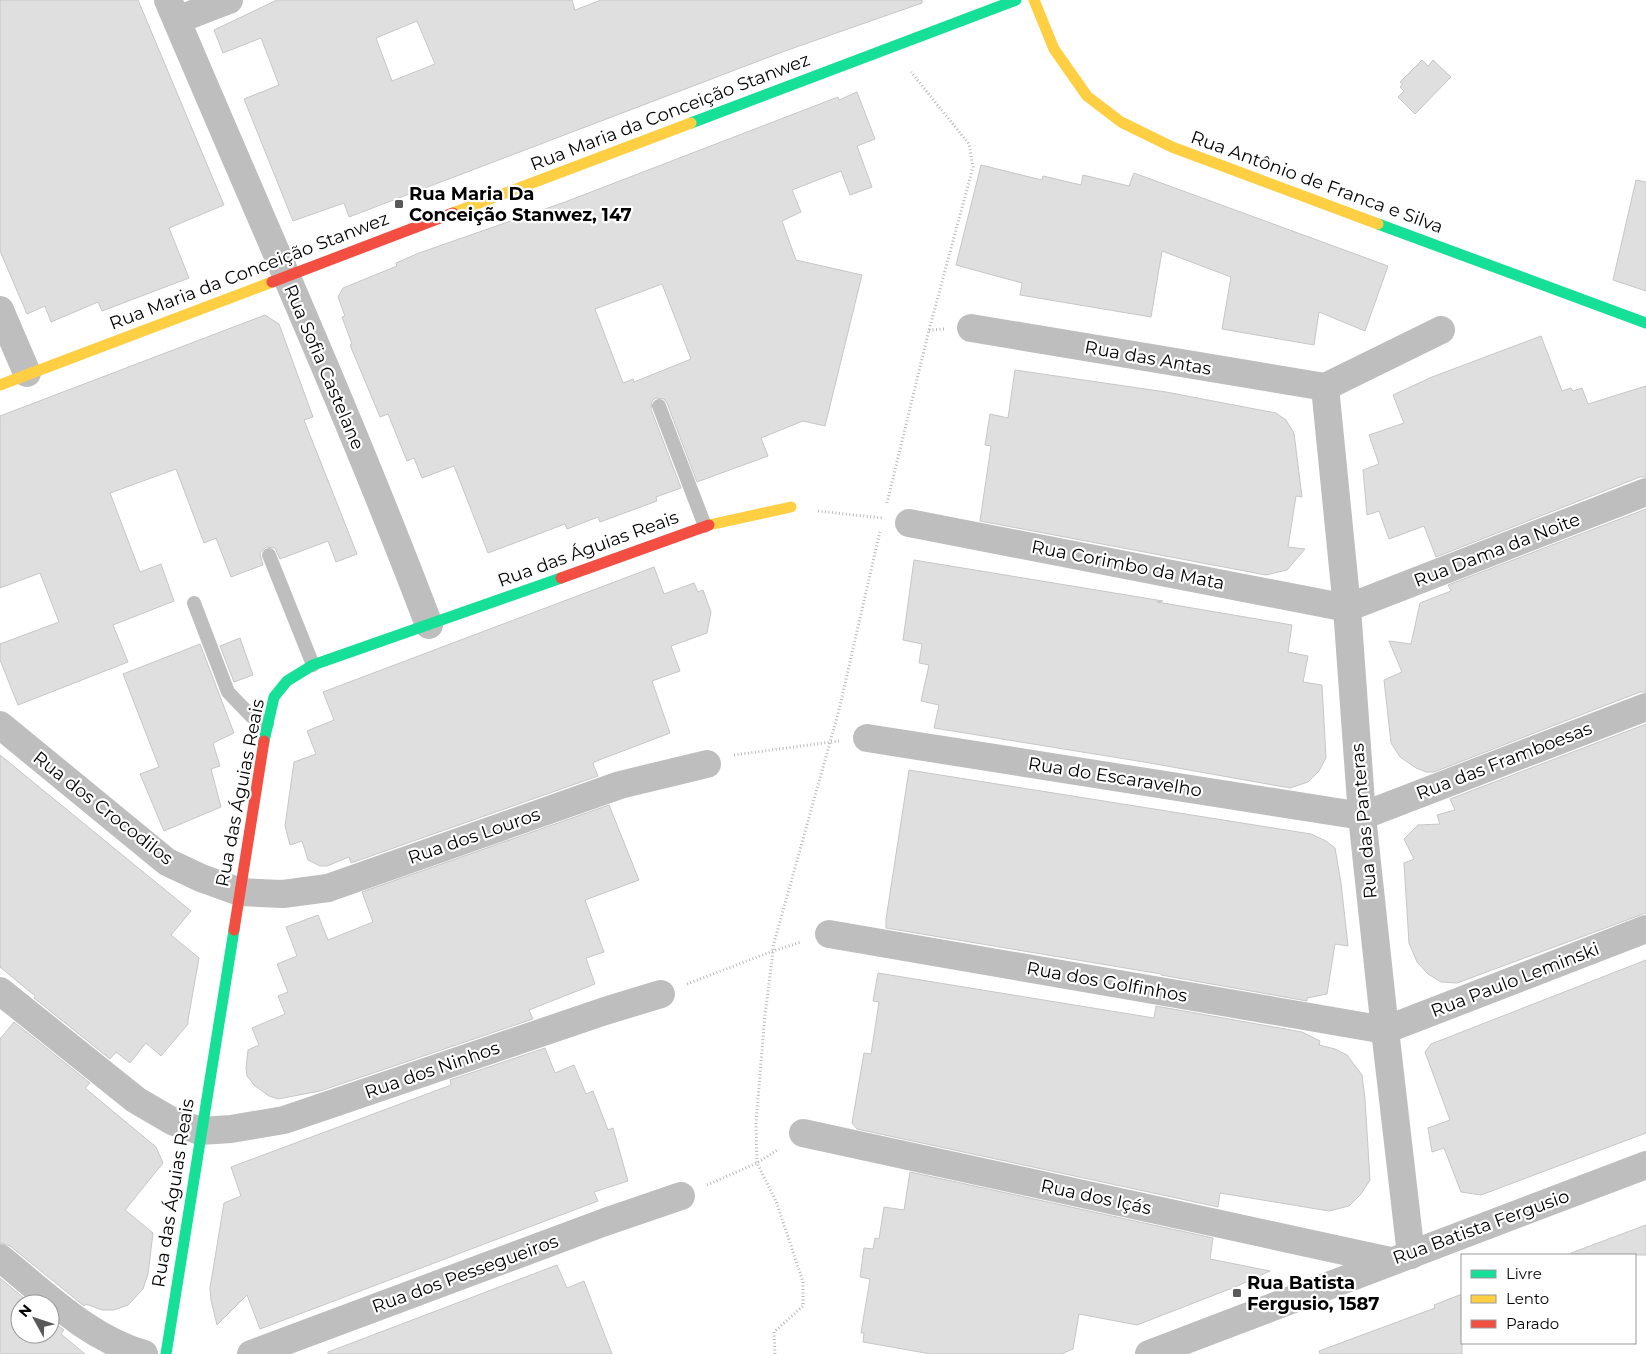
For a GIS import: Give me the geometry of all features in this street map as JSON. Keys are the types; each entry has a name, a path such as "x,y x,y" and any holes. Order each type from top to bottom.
{"street":[{"path":"172,10 229,0"},
{"name":"Rua Maria da Conceição Stanwez","path":"0,385 27,373 286,277 1016,0"},
{"name":"Rua Antônio de Franca e Silva","path":"1034,0 1054,49 1087,96 1122,122 1172,147 1646,323"},
{"name":"Rua Sofia Castelane","path":"172,10 404,558 429,625"},
{"path":"0,310 27,373"},
{"name":"Rua das Antas","path":"971,328 1325,387"},
{"path":"1325,387 1441,330"},
{"name":"Rua das Panteras","path":"1325,387 1347,608 1362,816 1385,1030 1401,1258"},
{"name":"Rua Dama da Noite","path":"1347,608 1646,492"},
{"name":"Rua das Águias Reais","path":"166,1354 200,1131 274,697 287,681 313,665 705,526 791,507"},
{"name":"Rua Corimbo da Mata","path":"896,520 1347,608"},
{"name":"Rua das Framboesas","path":"1362,816 1646,707"},
{"name":"Rua dos Crocodilos","path":"0,725 167,862 201,878 240,892"},
{"name":"Rua do Escaravelho","path":"868,738 1362,816"},
{"name":"Rua dos Louros","path":"240,892 283,894 328,888 620,786 707,764"},
{"name":"Rua Paulo Leminski","path":"1385,1030 1646,930"},
{"name":"Rua dos Golfinhos","path":"829,934 1385,1030"},
{"path":"0,991 136,1100 172,1120 200,1131"},
{"name":"Rua dos Ninhos","path":"200,1131 231,1129 284,1120 605,1011 661,994"},
{"name":"Rua dos Içás","path":"803,1133 1401,1258"},
{"name":"Rua Batista Fergusio","path":"1149,1354 1646,1165"},
{"name":"Rua dos Pessegueiros","path":"251,1354 605,1222 681,1196"},
{"path":"0,1258 88,1328 144,1354"}],"lane":[{"path":"659,406 705,526"},
{"path":"269,555 313,665"},
{"path":"194,603 228,692 251,716 268,724"}],"path":[{"path":"775,1354 774,1332 803,1306 803,1282 776,1201 757,1163 756,1122 765,1015 773,951 830,742 896,520 929,330 973,167 969,144 910,72"},
{"path":"791,507 896,520"},
{"path":"707,764 730,756 868,738"},
{"path":"661,994 773,951 829,934"},
{"path":"681,1196 757,1163 803,1133"}],"building":[{"path":"0,0 138,0 224,205 169,228 189,278 102,311 98,302 51,322 45,306 27,314 0,251"},
{"path":"277,0 572,0 575,10 601,0 922,0 922,3 785,51 349,217 344,203 293,221 244,99 279,85 261,38 223,53 214,30","holes":["417,21 435,64 392,81 376,38"]},
{"path":"1422,60 1428,66 1433,60 1451,77 1415,114 1398,97 1404,91 1400,87 1403,84 1400,82"},
{"path":"857,92 875,139 857,146 872,187 850,195 841,171 792,190 801,212 782,221 796,260 862,275 825,426 803,421 761,438 768,456 697,482 667,403 664,399 656,398 652,401 651,409 681,488 656,497 657,501 600,522 598,517 567,529 565,524 488,553 454,466 422,478 414,458 407,461 388,414 380,417 350,345 352,344 342,317 345,316 338,297 343,288 397,266 396,263 419,253 565,202 838,97 839,100","holes":["662,284 691,359 634,382 633,379 623,383 595,309"]},
{"path":"981,165 1042,180 1043,176 1081,185 1083,175 1129,186 1134,173 1388,266 1365,331 1319,312 1314,345 1222,329 1231,277 1162,251 1151,317 1020,295 1022,283 956,265"},
{"path":"1636,180 1646,182 1646,291 1613,280"},
{"path":"265,315 279,324 313,417 304,420 357,554 336,562 328,541 280,559 275,548 266,547 260,553 263,565 231,577 216,538 204,543 176,469 110,493 140,572 161,564 174,601 113,625 128,662 18,705 0,660 0,644 59,622 40,573 0,588 0,416"},
{"path":"1541,336 1562,391 1571,388 1573,391 1582,388 1588,404 1646,386 1646,477 1640,477 1436,557 1424,526 1389,539 1379,511 1367,515 1363,470 1379,464 1369,435 1404,423 1393,395 1432,377"},
{"path":"1015,370 1166,392 1276,413 1286,420 1294,433 1302,497 1296,496 1288,547 1305,549 1287,570 1266,575 980,521 991,446 985,445 990,414 1008,418"},
{"path":"1646,509 1646,692 1640,692 1434,772 1426,772 1416,768 1400,757 1391,743 1384,680 1402,672 1389,641 1411,644 1420,603 1451,591 1448,585"},
{"path":"914,560 1163,601 1157,602 1292,625 1288,652 1308,656 1303,682 1322,685 1326,758 1319,771 1308,782 1290,788 934,728 939,705 921,701 929,665 919,663 922,644 903,640"},
{"path":"654,567 664,594 694,583 698,592 703,590 711,612 707,633 671,646 680,671 652,681 670,733 594,762 593,764 598,776 351,863 349,857 327,866 320,866 308,860 302,841 290,845 285,826 294,762 316,754 307,731 334,720 323,692"},
{"path":"240,638 253,675 234,682 220,646"},
{"path":"200,644 234,733 213,743 220,766 211,769 221,807 164,831 140,774 159,767 123,674"},
{"path":"1646,724 1646,913 1457,983 1441,982 1428,974 1417,962 1409,943 1404,863 1414,859 1404,839 1418,825 1440,824 1437,815 1455,810 1450,799"},
{"path":"0,755 191,911 171,935 199,958 188,1024 161,1056 146,1043 130,1063 116,1052 110,1059 34,998 35,996 0,967"},
{"path":"909,770 1311,834 1326,841 1335,848 1348,946 1335,944 1327,994 1307,998 1307,1001 1161,974 886,928"},
{"path":"609,805 639,880 585,900 604,952 586,958 595,984 529,1010 533,1019 320,1091 278,1099 269,1096 254,1085 247,1076 248,1050 259,1045 252,1028 285,1014 278,996 288,992 277,964 297,956 286,927 318,915 328,940 373,922 362,892"},
{"path":"1646,960 1646,1133 1481,1195 1461,1192 1444,1148 1432,1152 1428,1128 1450,1120 1425,1052 1431,1044"},
{"path":"878,973 1154,1018 1156,1006 1302,1032 1320,1041 1319,1045 1335,1049 1347,1055 1362,1075 1370,1180 1361,1194 1349,1206 1329,1211 1220,1193 1218,1207 857,1129 852,1123 864,1053 871,1054 879,1002 873,1001"},
{"path":"14,1022 90,1083 85,1088 156,1147 163,1163 125,1210 153,1233 148,1274 143,1289 128,1305 114,1310 102,1310 86,1304 84,1306 10,1246 0,1243 0,1039"},
{"path":"545,1048 555,1073 574,1065 586,1094 593,1091 608,1130 613,1128 628,1181 594,1192 598,1201 260,1329 247,1295 217,1325 210,1288 224,1203 241,1196 231,1167 451,1085 450,1080"},
{"path":"910,1172 1213,1238 1210,1259 1270,1271 1235,1287 1137,1325 1079,1314 1073,1349 1061,1354 931,1354 863,1342 864,1333 861,1333 870,1279 860,1277 864,1248 873,1249 875,1238 879,1239 884,1207 904,1210"},
{"path":"1646,1225 1646,1255 1571,1253"},
{"path":"557,1265 567,1288 584,1281 612,1354 328,1354 328,1352"},
{"path":"0,1278 19,1294 10,1294 10,1344 60,1344 60,1327 64,1330 61,1334 85,1354 0,1354"},
{"path":"1461,1294 1462,1354 1320,1354 1319,1351 1435,1308 1434,1305"}],"traffic: fast":[{"path":"691,123 1016,0"},
{"path":"1378,224 1646,323"},
{"path":"264,741 274,697 287,681 313,665 561,578"},
{"path":"166,1354 234,930"}],"traffic: slow":[{"path":"1034,0 1054,49 1087,96 1121,122 1172,147 1378,224"},
{"path":"453,213 691,123"},
{"path":"0,385 272,282"},
{"path":"709,525 791,507"}],"traffic: jam":[{"path":"272,282 453,213"},
{"path":"561,578 709,525"},
{"path":"234,930 264,741"}],"place":[{"name":"Rua Maria Da Conceição Stanwez, 147","path":"399,204"},
{"name":"Rua Batista Fergusio, 1587","path":"1237,1293"}]}
